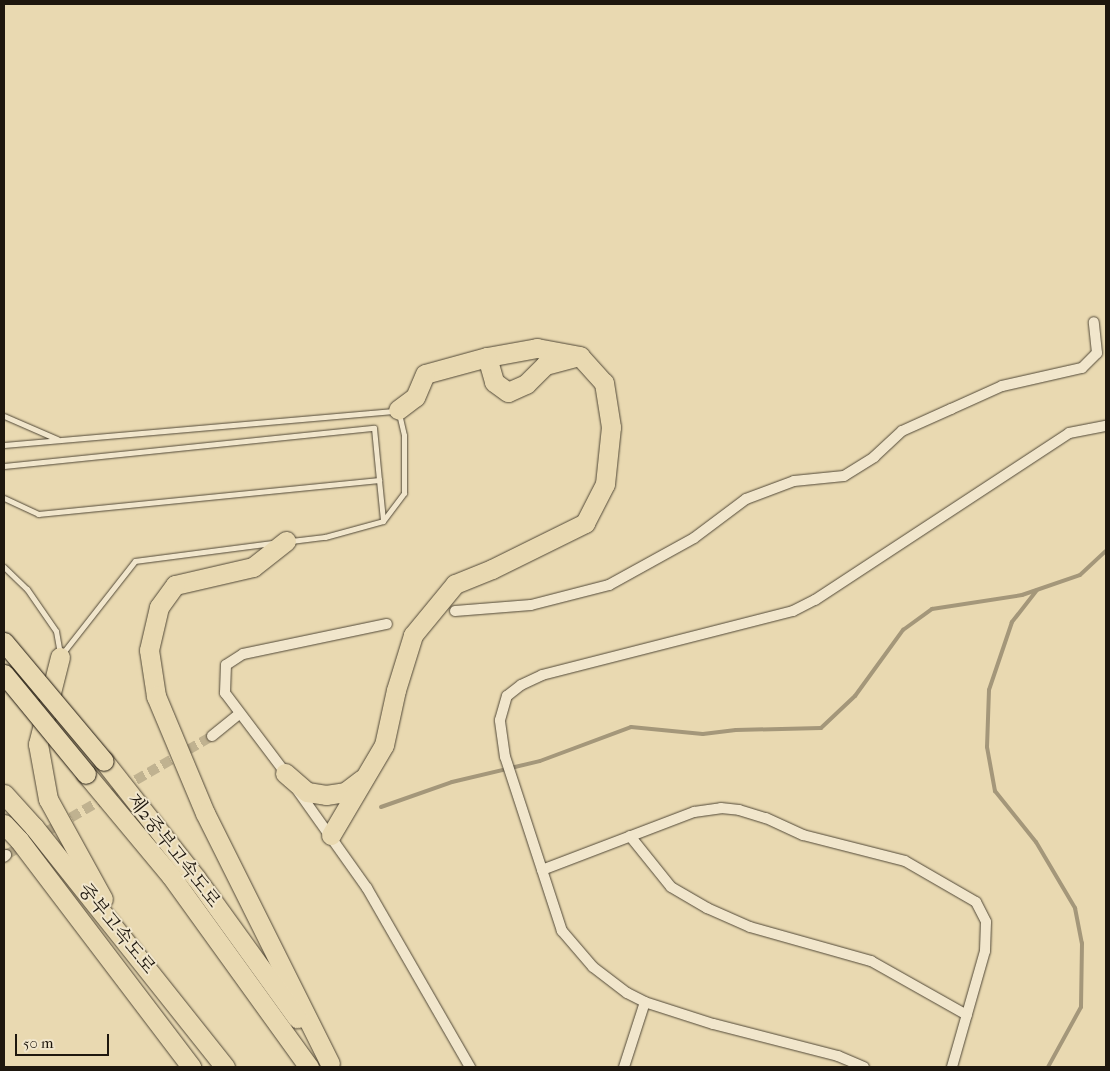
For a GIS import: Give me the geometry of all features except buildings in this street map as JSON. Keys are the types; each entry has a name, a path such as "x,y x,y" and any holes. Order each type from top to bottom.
{"highway":[{"path":"331,835 384,745 396,690 413,635 455,584 508,562 585,523 606,484 611,427 604,383 580,356 537,348 487,357 425,374 415,397 398,410"},
{"path":"487,357 494,382 508,392 526,384 545,365 580,356"},
{"path":"286,541 253,567 175,585 159,607 149,650 156,696 205,813 332,1066"},
{"name":"제2중부고속도로","path":"4,642 104,761 196,878 332,1066"},
{"path":"60,657 38,744 48,798 126,942"},
{"name":"제2중부고속도로","path":"4,674 171,876 309,1067"},
{"path":"285,773 307,792 326,795 345,792 366,775"},
{"name":"중부고속도로","path":"4,794 34,827 225,1067"},
{"name":"중부고속도로","path":"4,824 191,1067"}],"street":[{"path":"456,611 531,605 609,585 694,538 746,500 794,482 844,476 874,457 902,431 950,408 1002,386 1082,368 1097,353 1094,322"},
{"path":"864,1067 838,1056 713,1024 645,1002 627,993 592,967 562,930 505,757 500,720 507,696 521,684 542,675 793,611 815,600 1069,432 1106,426"},
{"path":"387,624 243,654 226,665 225,693 331,835 367,888 470,1067"},
{"path":"212,736 239,714"},
{"path":"542,870 694,812 721,808 739,810 766,818 803,835 905,861 976,902 986,922 985,951 952,1067"},
{"path":"630,836 671,887 707,908 750,927 870,961 967,1015"},
{"path":"624,1067 645,1002"}],"lane":[{"path":"4,445 398,410 404,435 404,493 383,521 325,537 135,561 60,657"},
{"path":"4,416 58,440"},
{"path":"4,466 374,428 383,521"},
{"path":"4,498 38,514 379,480"},
{"path":"4,567 27,589 56,631 60,657"}],"waterway":[{"path":"381,807 452,782 540,761 631,727 703,734 736,730 821,728 855,696 903,630 932,609 1022,595 1080,575 1106,551"},
{"path":"1037,590 1012,622 989,690 987,747 995,791 1036,842 1075,908 1082,943 1081,1007 1048,1067"}],"tunnel":[{"path":"6,855 212,736"}]}
